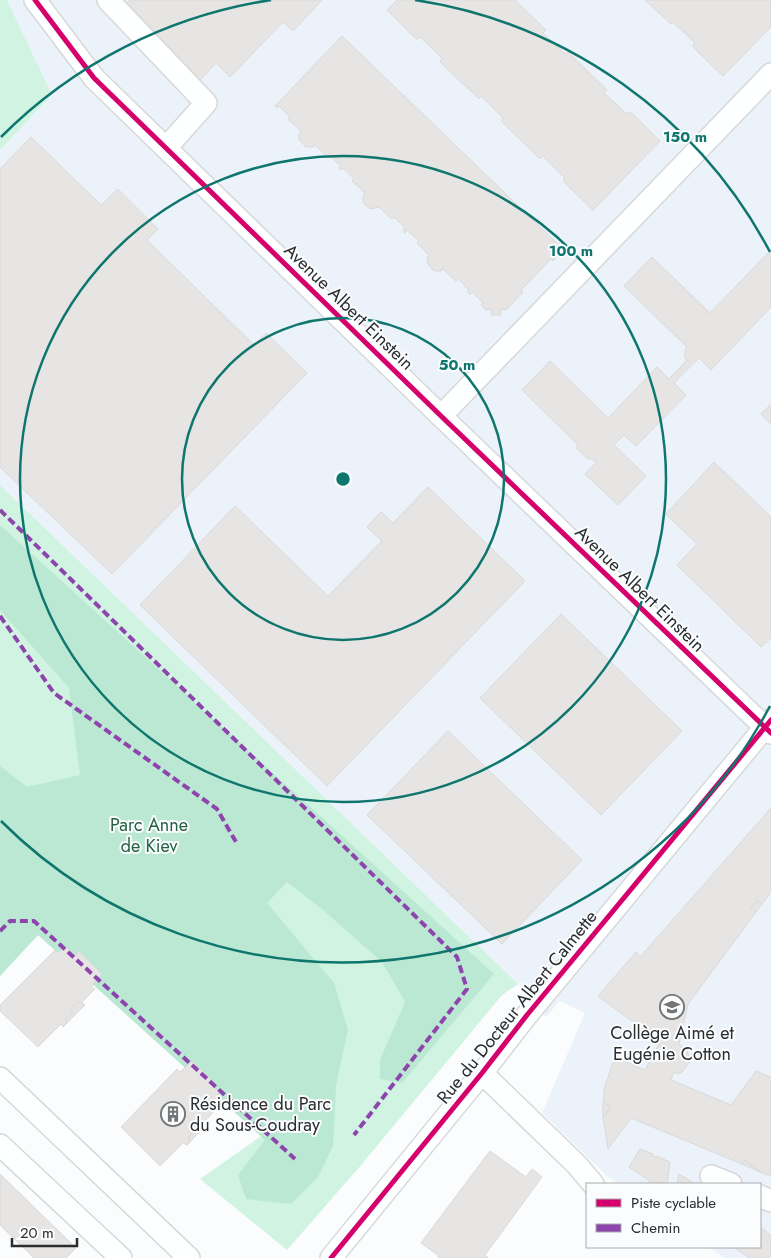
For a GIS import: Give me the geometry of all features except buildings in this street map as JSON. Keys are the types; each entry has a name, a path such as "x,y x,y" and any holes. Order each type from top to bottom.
{"street":[{"name":"Avenue Albert Einstein","path":"35,0 94,78 441,416 769,727"},
{"path":"108,0 206,103 166,148"},
{"path":"441,416 771,74"},
{"name":"Rue du Docteur Albert Calmette","path":"331,1258 527,1015 769,727"},
{"path":"482,1073 577,1165 592,1183"},
{"path":"0,1078 189,1258"},
{"path":"0,1145 122,1258"},
{"path":"711,1176 728,1183"}],"shaded area":[{"path":"7,0 771,0 771,1258 725,1258 710,1248 761,1248 761,1183 617,1183 608,1177 542,1113 585,1013 560,1001 546,1017 518,984 0,485 0,150 52,95"}],"green space":[{"path":"0,0 7,0 52,95 0,150"},
{"name":"Parc Anne de Kiev","path":"0,485 518,984 502,995 362,1164 287,1250 200,1179 264,1134 38,935 0,976"},
{"name":"Parc Anne de Kiev","path":"0,525 494,974 402,1083 380,1079 380,1060 405,1002 382,962 322,909 287,882 267,903 334,983 348,1030 336,1085 333,1146 318,1177 291,1204 246,1199 238,1175 265,1140 38,935 0,976 0,766 27,787 80,775 69,688 0,610"}],"marked path":[{"path":"0,510 457,957 467,989 354,1135"},
{"path":"0,616 54,693 217,809 236,842"},
{"path":"0,931 10,921 34,921 295,1159"}],"cycle path":[{"path":"35,0 94,78 441,416 771,733"},
{"path":"331,1258 527,1015 771,720"}],"place":[{"name":"Collège Aimé et Eugénie Cotton","path":"672,1007"},
{"name":"Résidence du Parc du Sous-Coudray","path":"173,1114"}]}
